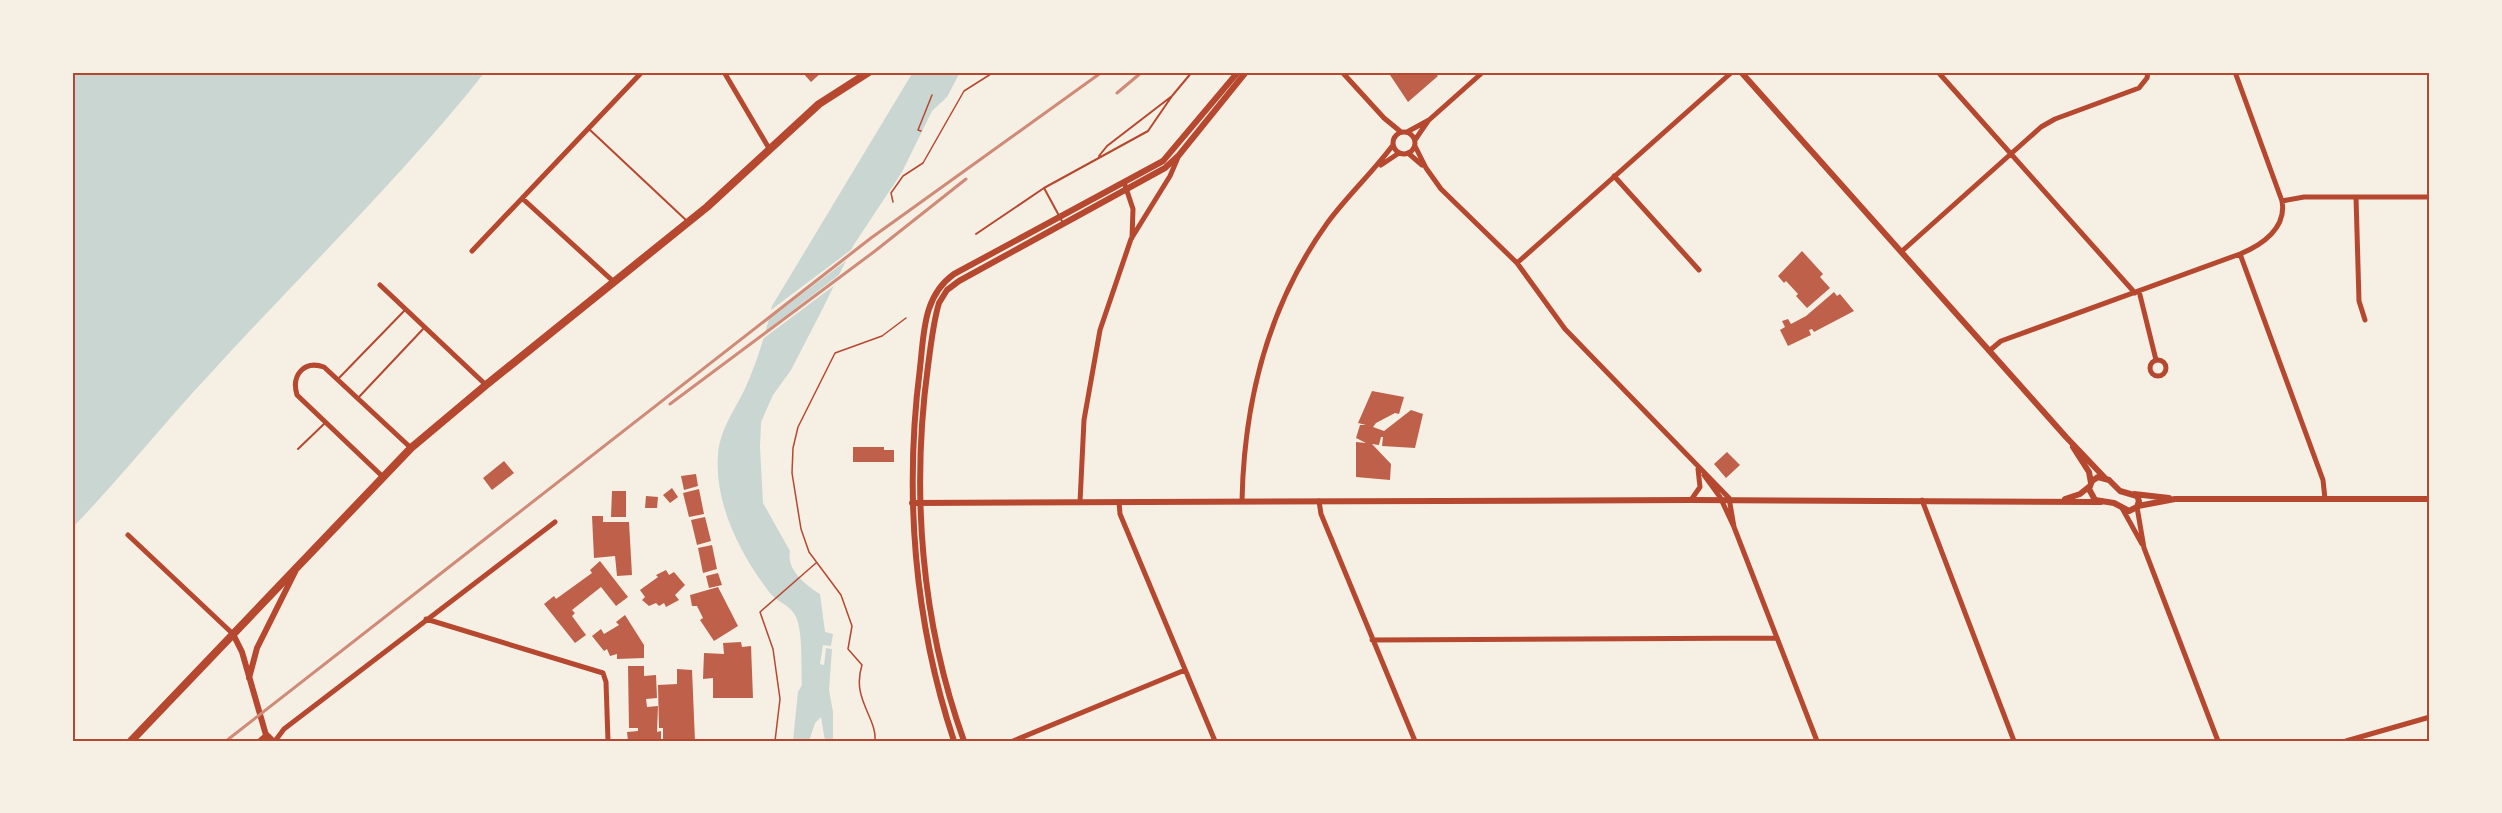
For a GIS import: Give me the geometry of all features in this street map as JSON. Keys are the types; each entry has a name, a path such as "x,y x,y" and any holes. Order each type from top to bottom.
{"highway":[{"path":"130,741 411,448 688,222 819,104 869,72"}],"street":[{"path":"471,250 523,199 642,72"},
{"path":"724,72 770,150"},
{"path":"954,741 935,676 921,607 912,502 914,422 926,323 932,297 954,274 1062,220 1127,191 1165,168 1238,72"},
{"path":"964,741 950,699 932,621 921,502 921,449 926,384 936,312 942,296 959,281 1177,152 1246,72"},
{"path":"1242,501 1249,409 1258,367 1278,308 1313,244 1342,203 1377,167 1393,145 1395,136 1384,118 1342,72"},
{"path":"1395,136 1429,120 1483,72"},
{"path":"1517,264 1732,72"},
{"path":"1741,72 2066,437 2119,491 2175,499 2430,499"},
{"path":"1938,72 2137,292 2156,360"},
{"path":"1901,252 2048,123 2139,88 2148,72"},
{"path":"1989,351 2001,341 2240,254 2259,245 2275,230 2283,213 2282,201 2235,72"},
{"path":"1384,118 1415,143 1426,168"},
{"path":"1408,153 1429,120"},
{"path":"1393,145 1399,153"},
{"path":"1080,502 1082,439 1091,368 1114,285 1131,239 1170,176 1177,152"},
{"path":"1377,167 1399,153 1408,153 1426,168 1454,204 1517,264 1565,329 1630,393 1701,471 1731,500 1734,527"},
{"path":"1614,176 1699,270"},
{"path":"1124,182 1133,213 1131,239"},
{"path":"2282,201 2304,197 2430,197"},
{"path":"2356,197 2359,301 2365,320"},
{"path":"523,199 614,282"},
{"path":"2240,254 2323,480 2325,499"},
{"path":"380,285 486,385"},
{"path":"382,476 297,395 297,375 308,365 324,367 411,448"},
{"path":"2066,437 2089,472 2093,498 2101,502"},
{"path":"1691,500 1700,487 1701,471"},
{"path":"1701,471 1722,500 1734,527 1817,741"},
{"path":"2061,500 2080,494 2097,478 2105,478"},
{"path":"2130,493 2138,497 2137,519 2144,548 2218,741"},
{"path":"912,502 2061,500 2101,502 2120,506 2129,511 2138,506 2175,499"},
{"path":"1922,500 2014,741"},
{"path":"1319,501 1321,513 1415,741"},
{"path":"1119,502 1120,514 1215,741"},
{"path":"2120,506 2144,548"},
{"path":"262,739 274,741 284,729 555,522"},
{"path":"128,535 233,634 242,652 261,724 262,739"},
{"path":"249,678 257,648 301,561"},
{"path":"426,619 595,668 606,676 608,741"},
{"path":"1372,640 1777,639"},
{"path":"1013,741 1185,670"},
{"path":"2346,741 2430,717"},
{"path":"262,739 284,729"}],"lane":[{"path":"976,234 1044,188 1148,131 1192,72"},
{"path":"1097,159 1107,146 1172,96"},
{"path":"589,129 688,222"},
{"path":"1044,188 1062,220"},
{"path":"338,379 406,309"},
{"path":"358,398 425,327"},
{"path":"298,449 326,422"}],"path":[{"path":"893,202 891,193 903,176 922,163 964,91 994,72"},
{"path":"921,131 918,130 932,95"},
{"path":"875,741 874,729 863,706 859,681 862,665 848,649 852,626 841,595 808,552 801,529 792,473 793,448 798,427 835,353 882,336 906,318"},
{"path":"775,741 780,699 773,649 760,612 817,562"}],"shaded area":[{"path":"72,72 485,72 453,112 385,188 244,337 72,528"},
{"path":"913,72 960,72 947,97 932,111 902,172 853,246 791,370 773,395 761,422 763,503 790,551 794,571 820,594 825,632 833,634 831,646 823,645 820,664 824,665 826,648 832,649 829,690 833,712 833,741 825,741 821,717 815,723 809,741 793,741 798,692 802,685 801,640 798,623 791,609 773,596 759,578 732,528 720,492 719,445 725,427 755,365 772,306"}],"pier":[{"path":"856,246 851,257 765,322 767,313"},
{"path":"844,271 839,282 760,341 763,333"}],"building":[{"path":"802,72 822,72 811,82"},
{"path":"1393,72 1434,72 1438,76 1408,102 1390,75"},
{"path":"1802,251 1823,274 1820,277 1830,288 1807,308 1796,296 1798,294 1778,276"},
{"path":"1834,292 1837,296 1840,294 1854,311 1814,332 1812,329 1809,330 1811,335 1788,346 1780,330 1785,327 1782,321 1788,319 1791,324 1806,316"},
{"path":"1372,391 1404,397 1399,414 1395,413 1373,427 1384,431 1411,410 1423,414 1415,448 1382,446 1383,437 1379,445 1372,444 1391,464 1390,480 1356,477 1356,442 1366,443 1356,438 1360,425 1366,425 1358,423"},
{"path":"853,447 884,447 884,450 894,450 894,462 853,462"},
{"path":"1727,452 1740,465 1726,478 1714,464"},
{"path":"504,461 514,473 492,490 483,478"},
{"path":"696,474 698,486 684,490 681,476"},
{"path":"672,488 678,497 670,503 663,495"},
{"path":"699,489 704,514 689,517 683,493"},
{"path":"612,491 626,491 626,517 611,517"},
{"path":"646,496 658,497 657,508 645,508"},
{"path":"592,516 603,516 603,522 629,522 632,575 617,576 615,556 594,558"},
{"path":"705,517 711,541 697,545 691,520"},
{"path":"712,545 717,569 703,573 698,548"},
{"path":"600,561 628,597 616,606 601,587 572,610 575,613 572,616 586,635 575,643 544,604 554,596 556,599 592,573 590,570"},
{"path":"666,570 669,575 674,572 685,585 675,595 679,600 666,607 664,603 659,606 656,603 649,606 642,600 645,597 640,590 658,577 656,575"},
{"path":"718,573 722,585 709,588 706,576"},
{"path":"718,587 738,626 714,641 700,620 703,618 697,606 692,606 690,595"},
{"path":"625,615 644,645 644,658 617,659 617,654 610,656 607,649 604,651 592,636 601,629 604,634 619,625 616,622"},
{"path":"741,642 742,647 751,646 753,698 713,698 713,678 703,679 704,653 724,654 723,643"},
{"path":"628,666 644,666 644,676 656,675 657,698 646,699 647,707 658,706 657,732 661,731 661,741 628,741 627,732 638,731 638,728 629,728"},
{"path":"677,669 692,670 695,741 663,741 663,728 659,728 658,685 677,684"}],"railway":[{"path":"226,741 871,238 1102,72"},
{"path":"1117,93 1142,72"},
{"path":"670,404 875,251 966,179"}]}
